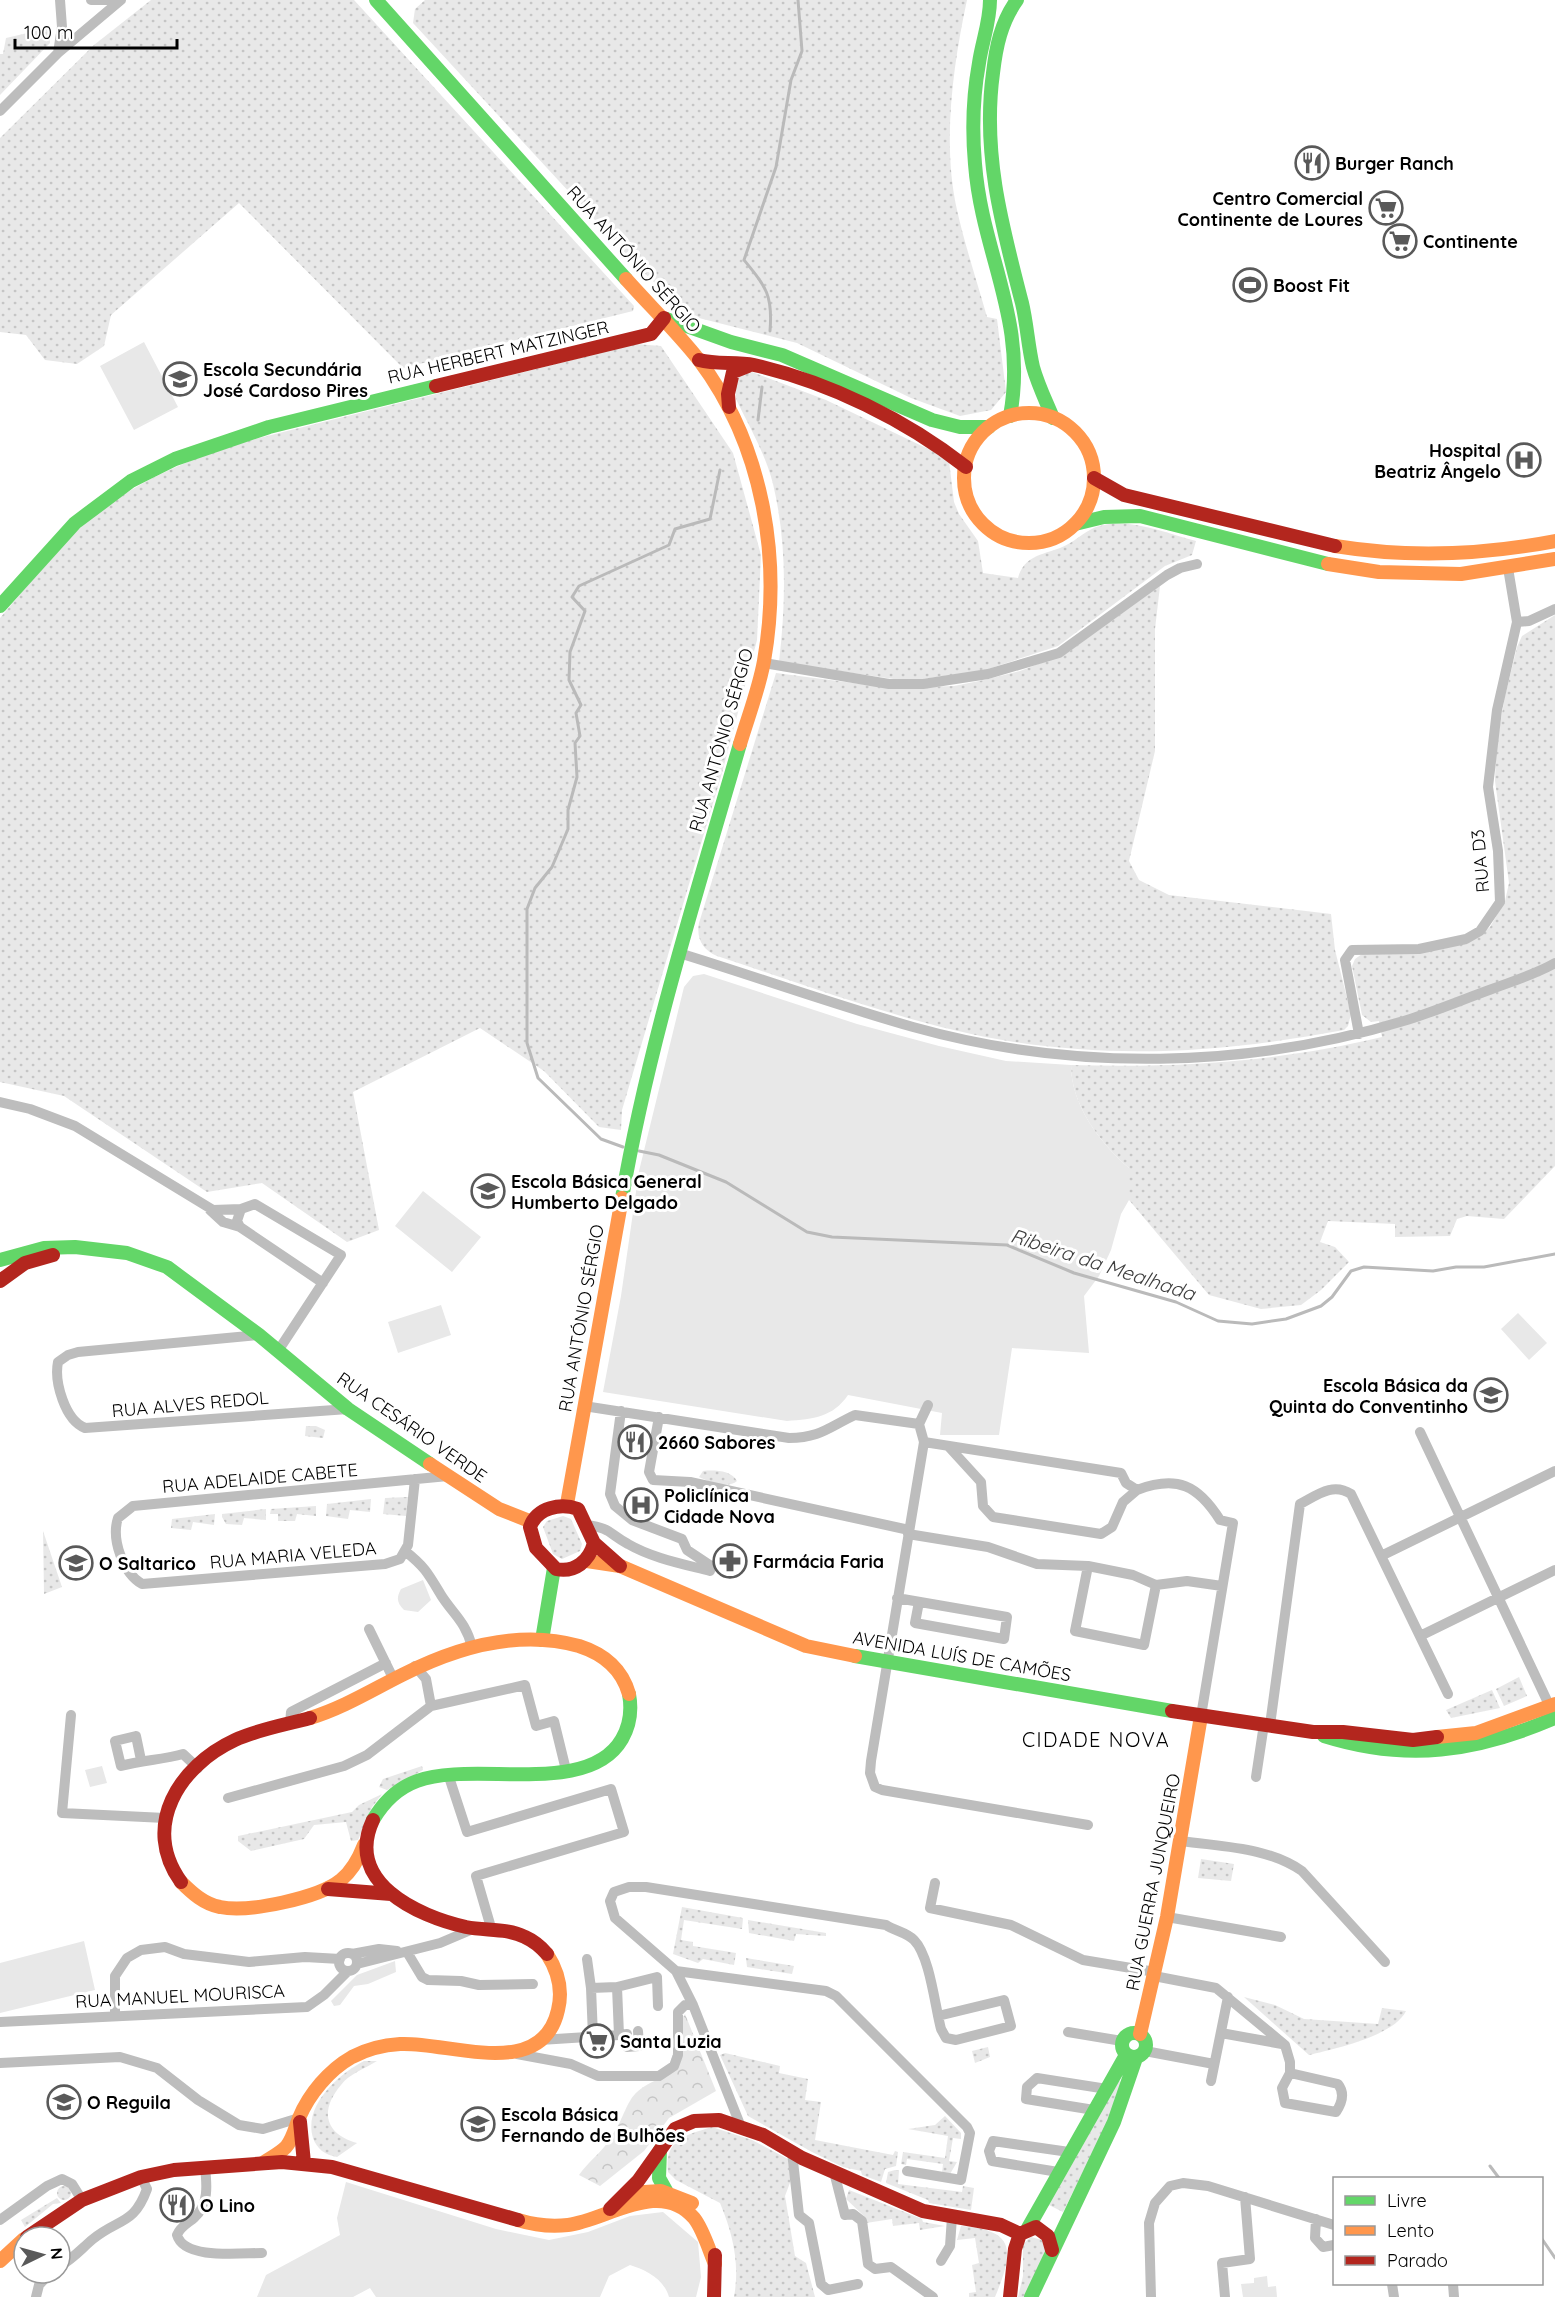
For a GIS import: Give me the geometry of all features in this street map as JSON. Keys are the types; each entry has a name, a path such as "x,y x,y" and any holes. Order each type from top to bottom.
{"street":[{"path":"58,53 62,27 60,0"},
{"path":"92,0 113,0"},
{"path":"0,111 58,53 121,0"},
{"name":"RUA ANTÓNIO SÉRGIO","path":"376,0 664,318 699,360 729,407 748,458 762,509 771,567 770,618 764,663 679,952 638,1106 567,1504"},
{"path":"990,0 978,66 974,143 981,206 1015,350 1018,384 1010,416"},
{"path":"1017,0 1003,22 993,70 988,107 989,161 997,213 1026,320 1034,370 1053,418"},
{"path":"664,318 731,342 782,355 932,420 960,427 989,427"},
{"name":"RUA HERBERT MATZINGER","path":"0,606 75,523 131,481 175,459 269,427 651,334 664,318"},
{"path":"699,360 731,342"},
{"path":"699,360 712,364 752,365 805,382 882,415 946,449 966,466"},
{"path":"729,407 728,394 734,372 752,365"},
{"path":"1033,412 1053,418 1074,431 1083,442 1091,459 1094,478 1089,503 1075,524 1063,534 1042,542 1020,543 1005,539 986,527 973,510 965,489 966,466 978,438 989,427 1010,416 1033,412"},
{"path":"1094,478 1124,495 1313,543 1362,551 1451,555 1519,548 1555,540"},
{"path":"1075,524 1104,517 1140,516 1331,566 1379,572 1428,575 1508,568 1555,559"},
{"path":"764,663 890,684 923,684 987,674 1059,652 1167,575 1180,568 1197,564"},
{"name":"RUA D3","path":"1359,1034 1345,960 1352,950 1419,949 1466,939 1480,931 1500,903 1498,851 1488,787 1497,710 1517,622 1508,568"},
{"path":"1517,622 1529,621 1555,609"},
{"path":"679,952 915,1027 1032,1051 1122,1059 1178,1059 1254,1053 1359,1034 1425,1014 1555,963"},
{"path":"0,1102 30,1109 100,1138 205,1206 223,1222 240,1227 323,1283"},
{"path":"205,1206 220,1211 241,1209 255,1204 341,1255 278,1351"},
{"path":"240,1227 237,1221 241,1209"},
{"path":"0,1260 45,1248 86,1247"},
{"path":"0,1281 25,1263 86,1247"},
{"name":"RUA CESÁRIO VERDE","path":"86,1247 127,1253 167,1267 259,1335 348,1409 500,1509 532,1522"},
{"name":"RUA ALVES REDOL","path":"259,1335 78,1352 58,1362 56,1375 73,1419 85,1428 348,1409"},
{"path":"928,1405 919,1424 924,1442 871,1761 870,1773 875,1787 1088,1825"},
{"path":"584,1406 789,1438 806,1438 827,1432 855,1414 919,1424"},
{"path":"586,1525 607,1527 628,1544 710,1571 711,1566 687,1550 682,1539 632,1520 615,1506 610,1494 621,1411"},
{"path":"658,1417 649,1472 653,1480 690,1482 774,1500 909,1532 988,1547 1037,1564 1088,1566 1133,1575 1156,1585 1188,1581 1222,1586"},
{"path":"1420,1432 1554,1711"},
{"path":"924,1442 1121,1473 1126,1483 1137,1490 1123,1502 1112,1527 1101,1534 993,1517 983,1506 981,1482 949,1447"},
{"path":"1381,1556 1555,1471"},
{"name":"RUA ADELAIDE CABETE","path":"122,1556 115,1527 118,1518 125,1510 133,1506 448,1476"},
{"path":"415,1479 408,1545 405,1551 424,1566 441,1595 456,1611 458,1620 468,1632 472,1647"},
{"name":"RUA GUERRA JUNQUEIRO","path":"1132,2051 1127,2035 1140,2034 1182,1841 1233,1522 1220,1520 1199,1492 1179,1483 1155,1483 1137,1490"},
{"path":"1256,1777 1267,1725 1300,1504 1330,1488 1341,1488 1351,1494 1448,1694"},
{"path":"567,1504 578,1509 594,1543 620,1566 587,1561 563,1570 554,1568 540,1554 530,1532 532,1522 544,1510 567,1504"},
{"path":"587,1561 593,1552 594,1543"},
{"name":"RUA MARIA VELEDA","path":"122,1556 132,1578 142,1584 156,1584 385,1564 400,1559 405,1551"},
{"name":"AVENIDA LUÍS DE CAMÕES","path":"620,1566 806,1646 886,1662 1202,1716 1313,1732 1343,1732 1413,1740 1476,1733 1554,1711"},
{"path":"1088,1566 1075,1631 1144,1645 1156,1585"},
{"path":"542,1640 554,1568"},
{"path":"1420,1636 1555,1570"},
{"path":"897,1598 1007,1617 1004,1639 915,1623 919,1602"},
{"path":"369,1629 393,1678"},
{"path":"542,1640 582,1647 607,1659 624,1678 629,1692 629,1722 623,1738 614,1751 591,1766 566,1770 420,1780 396,1792 381,1808 352,1870 337,1884 325,1889 252,1908 217,1906 200,1899 174,1871 166,1850 165,1818 171,1800 198,1768 220,1749 240,1737 329,1711 415,1666 472,1647 502,1641 542,1640"},
{"path":"290,1724 291,1712 386,1663"},
{"path":"415,1666 426,1678 431,1706"},
{"path":"228,1798 344,1766 367,1755 431,1706 525,1685 536,1726 554,1721 566,1770"},
{"path":"71,1715 62,1813 165,1818"},
{"path":"141,1760 157,1761 183,1755 198,1768"},
{"path":"449,1777 467,1832 611,1789 624,1832 476,1876 492,1931"},
{"path":"1182,1841 1268,1853 1287,1861 1302,1871 1385,1962"},
{"path":"364,1845 368,1871 391,1894 437,1918 473,1929 523,1935 544,1950 558,1972 562,1987 557,2017 540,2040 517,2054"},
{"path":"935,1882 930,1908 1011,1925 1083,1960 1216,1988 1285,2044 1290,2062 1290,2073 1282,2088 1285,2103 1336,2112 1342,2101 1338,2084 1290,2073"},
{"path":"741,2127 693,2005 676,1971 615,1918 610,1901 614,1892 629,1887 646,1887 886,1925 907,1934 916,1942 923,1954 938,2016 946,2038 956,2040 1011,2026 1004,2000 938,2016"},
{"path":"325,1889 355,1889 391,1894"},
{"path":"1167,1917 1281,1937"},
{"path":"115,2015 115,1976 127,1958 141,1950 165,1947 184,1954 249,1962 305,1957 340,1959 341,1967 440,1943 473,1929"},
{"path":"406,1952 422,1977 428,1980 461,1981 479,1985 533,1984"},
{"path":"587,1959 593,2036"},
{"name":"RUA MANUEL MOURISCA","path":"0,2022 307,2007 324,1995 352,1963"},
{"path":"676,1971 826,1991 836,1996 967,2127 970,2133 961,2180 907,2171"},
{"path":"591,1988 617,1987 657,1977 658,2006"},
{"path":"617,1987 619,2034"},
{"path":"1210,2081 1228,1997"},
{"path":"262,2163 285,2147 292,2139 299,2118 311,2095 332,2069 352,2056 380,2046 419,2043 486,2054 517,2054 571,2064 598,2076 659,2076 674,2066 678,2055 678,2012 685,2005 693,2005"},
{"path":"540,2040 627,2034 627,2047 639,2046 638,2031"},
{"path":"1068,2031 1132,2051 1214,2064"},
{"path":"1221,2033 1285,2044"},
{"path":"1010,2297 1014,2275 1015,2244 1094,2110 1132,2051"},
{"path":"1031,2297 1114,2122 1132,2051"},
{"path":"0,2063 120,2057 157,2068 198,2100 239,2125 263,2129 299,2118"},
{"path":"1094,2110 1026,2099 1027,2087 1037,2078 1107,2089"},
{"path":"299,2118 299,2163"},
{"path":"606,2214 628,2193 675,2129 694,2121 719,2120 762,2135 834,2172 923,2211 1024,2231 1036,2227 1050,2238 1052,2250"},
{"path":"292,2139 299,2163"},
{"path":"1058,2172 992,2161 989,2151 993,2141 1005,2141 1069,2152"},
{"path":"661,2147 658,2172 665,2190 675,2204 694,2218 715,2264"},
{"path":"792,2152 799,2216 809,2223 821,2284 828,2290 858,2284"},
{"path":"45,2225 82,2200 141,2177 205,2167 262,2163 299,2163 332,2167 402,2185 533,2225 569,2225 651,2200 675,2204"},
{"path":"205,2167 207,2192 196,2216 179,2230 177,2235 182,2246 194,2252 262,2253"},
{"path":"834,2172 845,2215 853,2214 861,2221 868,2265 875,2269 891,2267 933,2297"},
{"path":"72,2259 93,2239 138,2210 147,2189 141,2177"},
{"path":"0,2220 47,2186 62,2179 72,2184 82,2200"},
{"path":"1151,2297 1149,2223 1155,2203 1170,2186 1194,2183 1333,2224"},
{"path":"628,2193 652,2189 665,2190 680,2195 705,2215 714,2239 714,2297"},
{"path":"1225,2297 1222,2263 1250,2259 1245,2197"},
{"path":"941,2261 950,2246 952,2217"},
{"path":"1316,2219 1316,2238 1323,2247 1333,2245"},
{"path":"0,2260 12,2250"},
{"path":"1144,2297 1152,2275"},
{"path":"1152,2275 1157,2297"}],"green space":[{"path":"151,0 354,0 634,306 633,311 403,368 239,203 111,315 104,346 77,364 45,360 26,335 0,332 0,138 94,45"},
{"path":"425,0 967,0 957,51 951,105 950,158 957,210 987,317 997,319 1006,392 991,410 960,416 911,398 797,343 691,316 643,272 413,23 415,9"},
{"path":"49,28 50,43 0,95 0,54 3,54 6,38"},
{"path":"144,342 178,407 134,430 100,366"},
{"path":"636,344 661,346 733,453 761,555 757,640 722,773 622,1110 621,1130 599,1127 544,1071 480,1028 353,1092 379,1230 347,1242 262,1183 207,1192 64,1096 0,1082 0,618 40,570 66,542 105,508 126,493 194,459 243,442"},
{"path":"752,372 826,400 945,457 949,461 954,502 959,514 978,541 983,573 1018,578 1024,565 1034,557 1065,546 1096,527 1108,524 1134,524 1196,541 1192,555 1165,566 1058,646 982,671 907,681 779,662 784,573 778,506 766,462 736,399 736,384 740,375"},
{"path":"1160,586 1155,629 1155,751 1129,861 1139,880 1169,895 1331,914 1335,950 1351,1014 1348,1026 1344,1030 1220,1048 1179,1050 1098,1050 1014,1042 939,1026 864,1005 717,956 704,947 700,939 699,923 776,673 892,688 954,686 984,680 1020,671 1067,653"},
{"path":"1555,615 1555,1166 1504,1219 1467,1216 1457,1219 1450,1236 1395,1237 1395,1224 1328,1221 1320,1242 1335,1247 1349,1262 1321,1290 1301,1305 1261,1309 1209,1295 1129,1200 1129,1168 1108,1147 1089,1122 1076,1094 1071,1065 1228,1062 1343,1046 1382,1037 1379,1021 1371,1022 1362,1015 1352,966 1355,959 1362,954 1409,954 1477,938 1490,927 1505,901 1509,883 1495,781 1496,748 1505,696 1517,647 1522,636"},
{"path":"704,974 857,1024 939,1046 1006,1061 1071,1065 1076,1094 1089,1122 1108,1147 1129,1168 1129,1200 1121,1214 1111,1250 1099,1276 1084,1296 1089,1353 1012,1348 999,1435 940,1435 942,1413 848,1395 836,1408 822,1416 787,1421 603,1392 621,1296 639,1171 684,987 693,976"},
{"path":"423,1191 481,1237 452,1272 395,1226"},
{"path":"441,1305 451,1335 398,1353 388,1322"},
{"path":"1518,1313 1547,1343 1529,1360 1501,1329"},
{"path":"306,1426 316,1426 325,1430 323,1438 305,1436"},
{"path":"703,1471 727,1473 737,1481 724,1485 713,1483 699,1477"},
{"path":"408,1497 406,1516 383,1514 385,1498"},
{"path":"371,1499 370,1512 350,1510 348,1519 326,1516 327,1504"},
{"path":"316,1506 316,1516 297,1514 295,1521 278,1521 278,1514 270,1514 271,1509"},
{"path":"266,1509 266,1520 244,1518 242,1525 226,1524 222,1517 222,1514"},
{"path":"215,1514 214,1525 193,1522 191,1530 171,1528 172,1519"},
{"path":"563,1516 571,1519 582,1544 580,1551 562,1559 553,1554 543,1527 547,1521"},
{"path":"43,1531 62,1587 44,1594"},
{"path":"423,1580 431,1600 418,1612 404,1610 398,1600 401,1589"},
{"path":"1519,1677 1527,1696 1504,1706 1496,1689"},
{"path":"1492,1690 1500,1708 1451,1718 1446,1710"},
{"path":"102,1766 107,1783 90,1787 85,1770"},
{"path":"422,1766 423,1770 387,1790 379,1787 383,1779"},
{"path":"382,1794 372,1807 358,1840 351,1841 346,1822 314,1825 304,1839 251,1851 238,1841 238,1836 352,1812 359,1805"},
{"path":"1201,1859 1234,1864 1231,1881 1198,1878"},
{"path":"682,1907 743,1918 742,1929 684,1920 681,1940 693,1942 693,1946 736,1953 734,1965 703,1959 698,1963 673,1954"},
{"path":"748,1920 826,1933 826,1936 796,1934 794,1941 749,1933"},
{"path":"84,1941 95,1990 0,2013 0,1963"},
{"path":"746,1958 794,1966 792,1974 747,1967"},
{"path":"395,1961 396,1972 368,1984 354,1986 340,2005 334,2006 331,2001 357,1975"},
{"path":"1244,1997 1275,2005 1304,2019 1378,2024 1382,2008 1406,2011 1389,2028 1377,2034 1348,2045 1309,2055"},
{"path":"685,2014 716,2091 669,2118 644,2151 600,2186 579,2175 607,2144 635,2094 643,2087 668,2076 679,2025"},
{"path":"988,2047 990,2057 975,2063 972,2051"},
{"path":"725,2053 780,2066 779,2073 808,2079 805,2100 821,2102 815,2140 893,2155 895,2151 898,2152 896,2166 885,2169 881,2182 862,2175 861,2171 843,2167 812,2152 748,2116 720,2055"},
{"path":"364,2061 377,2061 344,2081 334,2095 328,2112 332,2128 346,2139 357,2143 337,2157 329,2155 319,2148 313,2138 311,2126 313,2114 325,2092 334,2082"},
{"path":"1119,2081 1123,2083 1111,2116 1063,2212 1049,2205"},
{"path":"945,2116 961,2133 961,2139 953,2138 949,2161 957,2162 950,2174 942,2173 943,2164 907,2159 906,2165 901,2164 903,2152 945,2158 948,2136 908,2129 935,2125"},
{"path":"712,2127 752,2140 788,2159 791,2180 785,2196 795,2256 806,2263 815,2297 734,2297 736,2261 729,2226 720,2203 676,2180 668,2172 668,2161 673,2145 686,2136"},
{"path":"899,2170 898,2184 962,2192 963,2186 974,2188 971,2210 929,2203 928,2200 886,2183 888,2172"},
{"path":"346,2182 496,2229 549,2240 588,2232 630,2216 663,2212 698,2242 701,2277 696,2297 669,2297 659,2280 630,2265 609,2276 600,2297 376,2297 370,2288 353,2297 257,2297 266,2275 340,2235 337,2218"},
{"path":"64,2186 69,2188 71,2193 69,2198 64,2200 59,2198 57,2193 59,2188"},
{"path":"849,2190 922,2219 923,2222 945,2226 920,2230 919,2223 893,2226 892,2219 866,2223 864,2216 846,2199"},
{"path":"57,2198 61,2203 53,2204 27,2225 24,2225 21,2220"},
{"path":"961,2226 980,2228 993,2233 1002,2239 1006,2246 1005,2268 995,2297 969,2297 969,2293 976,2292 972,2265 979,2263 975,2238 957,2240"},
{"path":"1031,2237 1042,2240 1046,2249 1026,2297 1018,2297 1023,2276 1023,2244"},
{"path":"1267,2276 1268,2287 1276,2286 1277,2297 1243,2297 1241,2284 1254,2283 1254,2278"}],"waterway":[{"name":"Ribeira da Mealhada","path":"770,331 769,300 763,285 744,260 776,167 791,80 802,51 798,0"},
{"name":"Ribeira da Mealhada","path":"758,420 762,387"},
{"name":"Ribeira da Mealhada","path":"623,1147 601,1139 538,1078 527,1043 527,909 535,888 552,867 568,829 568,810 577,777 575,743 580,736 576,713 581,705 569,680 570,652 585,611 572,597 579,586 669,545 675,529 710,519 720,470"},
{"name":"Ribeira da Mealhada","path":"639,1151 659,1155 726,1182 807,1232 832,1237 1007,1245 1074,1273 1176,1302 1218,1321 1252,1324 1286,1319 1321,1306 1332,1297 1351,1271 1364,1267 1433,1271 1456,1267 1484,1267 1555,1254"},
{"path":"1490,2166 1498,2177"},
{"path":"1543,2240 1555,2258"}],"traffic: fast":[{"path":"376,0 626,279"},
{"path":"990,0 975,88 974,152 979,197 1009,318 1014,381 1010,416"},
{"path":"1017,0 1003,26 994,63 990,103 992,161 1001,217 1024,311 1033,367 1053,418"},
{"path":"667,319 731,342 782,355 932,420 960,427 989,427"},
{"path":"0,606 75,523 131,481 175,459 269,427 436,386"},
{"path":"1075,524 1104,517 1140,516 1328,564"},
{"path":"622,1198 660,1026 690,913 740,744"},
{"path":"0,1260 44,1248 75,1247 127,1253 167,1267 259,1335 348,1409 430,1464"},
{"path":"542,1640 554,1568"},
{"path":"855,1656 1172,1711"},
{"path":"373,1820 392,1797 417,1781 440,1776 557,1773 584,1768 606,1757 622,1739 629,1723 629,1694"},
{"path":"1324,1736 1384,1749 1441,1750 1497,1739 1555,1718"},
{"path":"1134,2033 1143,2036 1146,2045 1143,2054 1134,2057 1125,2054 1122,2045 1125,2036 1134,2033"},
{"path":"1028,2228 1126,2055"},
{"path":"1031,2297 1114,2122 1136,2058"},
{"path":"660,2150 659,2178 669,2196"}],"traffic: slow":[{"path":"626,279 691,350 721,393 739,428 762,504 768,543 769,622 762,671 740,744"},
{"path":"1029,413 1054,418 1075,432 1089,453 1094,478 1089,503 1075,524 1054,538 1029,543 1004,538 983,524 969,503 964,478 969,453 983,432 1004,418 1029,413"},
{"path":"1335,546 1390,552 1445,553 1473,552 1555,541"},
{"path":"1328,564 1379,572 1461,574 1555,559"},
{"path":"567,1504 622,1198"},
{"path":"430,1464 499,1509 532,1522"},
{"path":"587,1561 620,1566 806,1646 855,1656"},
{"path":"310,1718 346,1704 422,1665 465,1649 511,1641 556,1641 588,1649 604,1658 617,1670 629,1694"},
{"path":"1437,1737 1476,1733 1555,1704"},
{"path":"1140,2034 1167,1917 1201,1716"},
{"path":"181,1882 194,1894 214,1906 232,1908 265,1906 300,1898 331,1887 349,1873 364,1845"},
{"path":"263,2163 286,2147 303,2109 321,2083 335,2069 358,2054 387,2045 400,2044 491,2053 514,2052 533,2045 549,2032 558,2010 560,1995 558,1981 547,1954"},
{"path":"628,2193 661,2191 692,2203"},
{"path":"518,2220 543,2225 568,2225 649,2201 665,2202 680,2207 694,2218 715,2264"},
{"path":"0,2261 12,2250"}],"traffic: jam":[{"path":"436,386 651,334 664,318"},
{"path":"699,360 754,365 782,372 838,392 918,434 966,467"},
{"path":"729,407 728,394 733,372 748,366"},
{"path":"1094,478 1124,495 1335,546"},
{"path":"0,1281 25,1263 53,1255"},
{"path":"594,1543 589,1555 580,1564 569,1569 556,1569 536,1548 530,1527 538,1515 550,1508 564,1506 578,1509 594,1543 620,1566"},
{"path":"1172,1711 1313,1732 1343,1732 1413,1740 1437,1737"},
{"path":"181,1882 170,1861 165,1840 166,1819 172,1800 183,1782 197,1765 215,1751 235,1740 310,1718"},
{"path":"373,1820 367,1842 368,1861 377,1878 390,1893 407,1905 447,1922 518,1934 534,1942 547,1954"},
{"path":"328,1889 391,1894"},
{"path":"610,2209 638,2181 675,2129 694,2121 719,2120 763,2135 802,2158 923,2211 1001,2225 1020,2234"},
{"path":"300,2122 304,2163"},
{"path":"45,2225 82,2200 141,2177 174,2170 282,2162 332,2167 518,2220"},
{"path":"1010,2297 1015,2249 1020,2234 1036,2227 1048,2236 1052,2250"},
{"path":"714,2297 715,2255"}],"place":[{"name":"Burger Ranch","path":"1312,163"},
{"name":"Centro Comercial Continente de Loures","path":"1386,208"},
{"name":"Continente","path":"1400,241"},
{"name":"Boost Fit","path":"1250,285"},
{"name":"Escola Secundária José Cardoso Pires","path":"180,379"},
{"name":"Hospital Beatriz Ângelo","path":"1524,460"},
{"name":"Escola Básica General Humberto Delgado","path":"488,1191"},
{"name":"Escola Básica da Quinta do Conventinho","path":"1491,1395"},
{"name":"2660 Sabores","path":"635,1442"},
{"name":"Policlínica Cidade Nova","path":"641,1505"},
{"name":"Farmácia Faria","path":"730,1561"},
{"name":"O Saltarico","path":"76,1563"},
{"name":"Santa Luzia","path":"597,2041"},
{"name":"O Reguila","path":"64,2102"},
{"name":"Escola Básica Fernando de Bulhões","path":"478,2124"},
{"name":"O Lino","path":"177,2205"}],"district":[{"name":"CIDADE NOVA","path":"1096,1739"}]}
